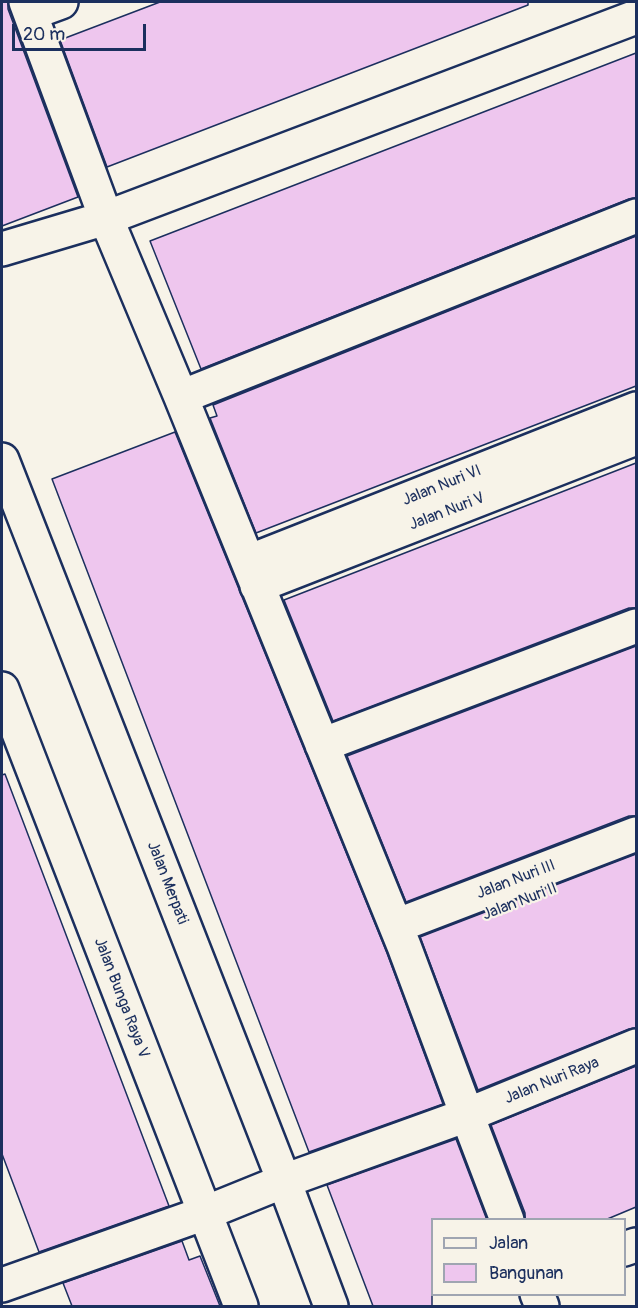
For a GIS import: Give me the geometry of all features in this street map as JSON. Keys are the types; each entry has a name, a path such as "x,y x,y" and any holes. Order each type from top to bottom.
{"street":[{"path":"39,5 106,218 400,936 506,1218"},
{"path":"2,249 106,218 636,17"},
{"path":"181,397 636,216"},
{"name":"Jalan Nuri VI","path":"252,574 636,409"},
{"name":"Jalan Nuri V","path":"252,574 636,438"},
{"name":"Jalan Merpati","path":"2,460 284,1180 331,1306"},
{"path":"322,745 636,626"},
{"name":"Jalan Bunga Raya V","path":"2,689 241,1306"},
{"name":"Jalan Nuri III","path":"400,936 636,834"},
{"name":"Jalan Nuri II","path":"400,936 636,858"},
{"name":"Jalan Nuri Raya","path":"7,1285 205,1213 284,1180 467,1115 636,1046"}],"building":[{"path":"2,2 8,2 8,9 78,197 2,226"},
{"path":"160,2 528,2 528,5 107,167 60,40"},
{"path":"636,53 636,198 201,369 150,241"},
{"path":"636,236 636,386 256,533 210,418 217,416 213,405"},
{"path":"175,432 387,953 443,1104 309,1152 52,479"},
{"path":"636,463 636,608 629,608 333,721 284,600"},
{"path":"636,646 636,816 629,816 406,902 347,756"},
{"path":"5,774 169,1206 39,1252 2,1154 2,775"},
{"path":"636,854 636,1028 478,1090 420,937"},
{"path":"636,1066 636,1207 610,1218 525,1218 491,1125"},
{"path":"456,1139 486,1218 431,1218 432,1306 373,1306 327,1185"},
{"path":"182,1241 189,1260 200,1256 220,1306 72,1306 63,1283"}]}
